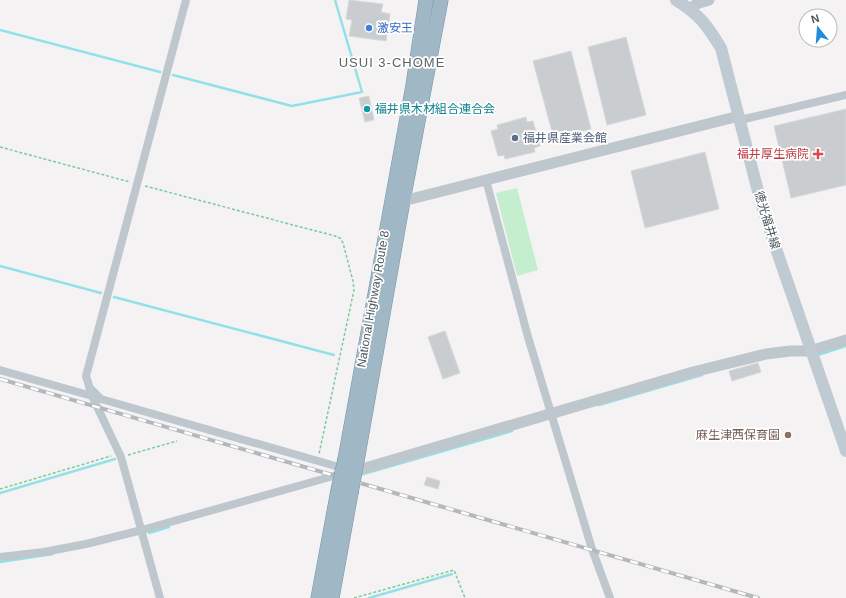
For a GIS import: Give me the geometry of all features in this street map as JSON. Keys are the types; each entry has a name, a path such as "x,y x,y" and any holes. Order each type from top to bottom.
{"highway":[{"name":"National Highway Route 8","path":"352,464 426,0"},
{"name":"National Highway Route 8","path":"318,598 352,464 441,0"},
{"name":"National Highway Route 8","path":"332,598 345,491"}],"main road":[{"name":"徳光福井線","path":"676,0 690,8 702,20 713,34 721,48 760,199 810,351 846,451"}],"street":[{"path":"160,598 120,455 91,392 86,376 186,0"},
{"path":"690,8 700,2 709,0"},
{"path":"403,201 740,118 846,95"},
{"path":"486,180 528,337 592,550 610,598"},
{"path":"0,557 44,552 86,544 142,530 333,475 352,464 551,414 693,372 766,354 790,351 810,351 846,340"},
{"path":"0,370 91,392 101,399 318,461 352,464"}],"path":[{"path":"0,148 340,238 343,243 354,290 318,461"},
{"path":"0,489 120,455 177,441"},
{"path":"354,598 454,570 465,598"}],"green space":[{"path":"517,188 538,270 517,276 496,193"}],"building":[{"name":"激安王","path":"349,0 383,4 381,12 390,14 386,41 349,36 352,20 346,19"},
{"path":"626,37 646,115 607,125 588,47"},
{"path":"571,51 591,129 554,139 533,61"},
{"name":"福井県木材組合連合会","path":"369,96 374,120 365,122 359,98"},
{"name":"福井厚生病院","path":"846,109 846,185 791,198 774,126"},
{"name":"福井県産業会館","path":"526,117 527,122 533,121 540,146 534,148 535,152 505,159 504,155 498,156 491,131 498,129 497,125"},
{"path":"705,152 719,209 645,228 631,171"},
{"path":"445,331 460,373 443,379 428,337"},
{"path":"758,363 761,372 732,381 729,371"},
{"path":"427,477 440,481 438,489 424,485"}],"waterway":[{"path":"173,75 292,106 362,92 335,0"},
{"path":"0,30 160,72"},
{"path":"0,266 101,293"},
{"path":"114,297 334,355"},
{"path":"818,355 846,346"},
{"path":"599,405 702,375"},
{"path":"360,475 512,431"},
{"path":"0,493 115,459"},
{"path":"149,533 169,527"},
{"path":"0,562 53,554"},
{"path":"369,598 452,574"}],"railway":[{"path":"0,379 758,598"}],"place":[{"name":"激安王","path":"369,28"},
{"name":"福井県木材組合連合会","path":"367,109"},
{"name":"福井県産業会館","path":"515,138"},
{"name":"福井厚生病院","path":"818,154"},
{"name":"麻生津西保育園","path":"788,435"}],"district":[{"name":"USUI 3-CHOME","path":"392,62"}]}
